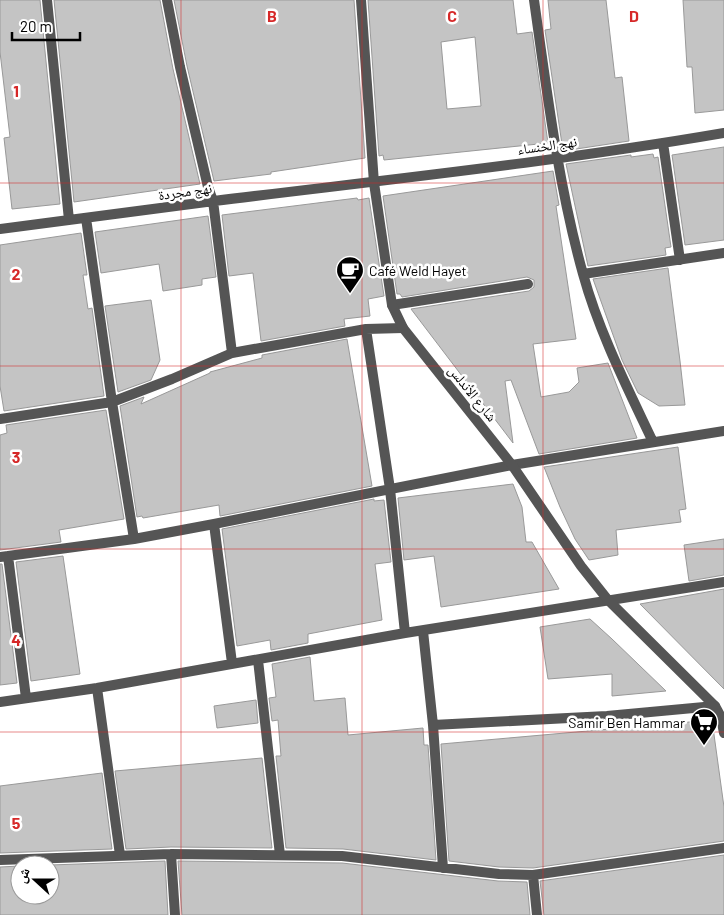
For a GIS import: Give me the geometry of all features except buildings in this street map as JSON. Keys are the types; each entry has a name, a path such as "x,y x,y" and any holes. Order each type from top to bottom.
{"street":[{"path":"47,0 70,220"},
{"path":"168,0 180,67 208,187 213,201 232,353"},
{"name":"شارع الأندلس","path":"361,0 374,183 392,305 403,328 512,465 581,566 608,600 719,708"},
{"path":"534,0 556,158 583,274 606,342 653,442"},
{"name":"نهج الخنساء","path":"374,183 724,133"},
{"path":"663,143 680,260"},
{"name":"نهج مجردة","path":"0,229 213,201 374,183"},
{"path":"86,218 134,539"},
{"path":"583,274 724,253"},
{"path":"392,305 528,284"},
{"path":"0,419 112,402 232,353 366,329 403,328"},
{"path":"366,329 390,489 405,633"},
{"path":"26,698 4,556 134,539 512,465 724,431"},
{"path":"214,524 232,663"},
{"path":"0,702 97,688 405,633 724,582"},
{"path":"423,631 433,725 443,868"},
{"path":"258,660 280,855"},
{"path":"97,688 120,854"},
{"path":"433,725 719,708 724,733"},
{"path":"0,860 120,854 342,856 499,874 533,876 724,848"},
{"path":"171,854 175,915"},
{"path":"533,876 537,915"}],"place":[{"name":"Café Weld Hayet","path":"350,294"},
{"name":"Samir Ben Hammar","path":"704,746"}]}
